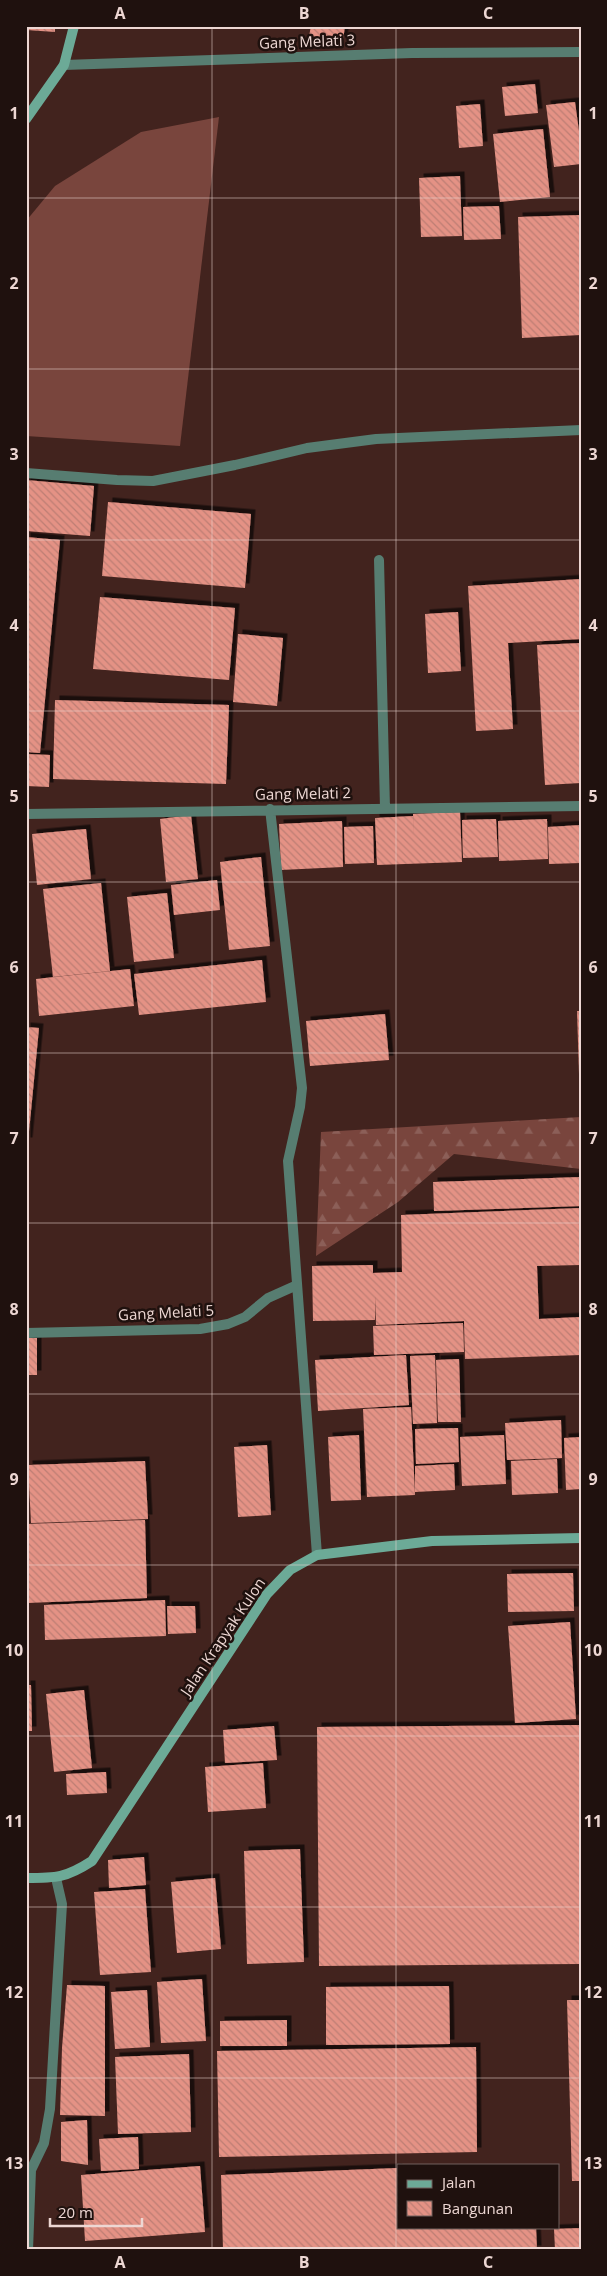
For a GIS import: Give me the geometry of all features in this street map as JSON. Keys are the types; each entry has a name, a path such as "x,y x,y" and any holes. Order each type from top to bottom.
{"street":[{"path":"28,115 64,65 74,26"},
{"name":"Gang Melati 3","path":"64,65 412,53 581,52"},
{"path":"26,473 153,481 235,466 307,448 376,439 581,430"},
{"path":"380,560 386,808"},
{"name":"Gang Melati 2","path":"26,814 581,806"},
{"path":"270,809 302,1088 300,1107 288,1161 317,1555"},
{"name":"Gang Melati 5","path":"26,1333 200,1329 228,1324 245,1317 268,1298 297,1286"},
{"name":"Jalan Krapyak Kulon","path":"26,1878 56,1878 75,1872 92,1861 267,1594 290,1570 317,1555 432,1541 581,1538"},
{"path":"28,2250 29,2170 44,2143 50,2109 62,1904 56,1878"}],"green space":[{"path":"219,117 180,446 26,436 26,221 55,186 141,132"},
{"path":"581,1117 581,1169 454,1154 398,1202 316,1256 321,1132"}],"building":[{"path":"26,26 55,26 55,32 26,30"},
{"path":"311,26 345,26 343,40 309,36"},
{"path":"535,84 538,113 505,116 502,87"},
{"path":"575,102 581,146 581,164 554,167 546,105"},
{"path":"480,104 483,146 459,148 456,106"},
{"path":"543,129 550,197 500,202 493,134"},
{"path":"460,176 462,236 421,237 419,178"},
{"path":"499,206 501,239 464,240 463,207"},
{"path":"581,215 581,335 522,338 518,217"},
{"path":"26,480 94,486 90,536 26,531"},
{"path":"108,502 251,514 245,588 102,576"},
{"path":"26,537 60,540 40,753 26,752"},
{"path":"581,579 581,639 508,643 513,729 476,731 468,586"},
{"path":"100,597 235,608 229,680 93,669"},
{"path":"458,612 461,671 428,673 425,614"},
{"path":"238,634 283,638 277,706 233,702"},
{"path":"581,643 581,783 545,785 537,645"},
{"path":"55,700 229,705 226,784 53,779"},
{"path":"26,754 50,755 49,787 26,786"},
{"path":"460,812 462,862 377,865 375,818 413,816 414,839 413,814"},
{"path":"191,815 198,879 166,882 160,819"},
{"path":"496,819 498,857 463,858 462,820"},
{"path":"547,819 548,859 499,861 498,821"},
{"path":"342,821 343,867 281,870 279,824"},
{"path":"581,825 581,863 549,864 548,827"},
{"path":"373,826 374,863 345,864 344,827"},
{"path":"86,829 91,879 37,885 32,834"},
{"path":"261,857 270,946 229,950 220,862"},
{"path":"217,880 220,910 174,915 171,885"},
{"path":"101,883 110,971 53,977 43,889"},
{"path":"167,893 174,958 134,962 127,897"},
{"path":"262,960 266,1002 139,1015 134,974"},
{"path":"130,969 134,1006 39,1016 36,979"},
{"path":"577,1011 581,1011 581,1074 579,1074"},
{"path":"385,1014 389,1060 310,1066 306,1021"},
{"path":"26,1027 39,1028 28,1142 26,1142"},
{"path":"581,1177 581,1206 434,1211 433,1182"},
{"path":"581,1208 581,1265 537,1266 539,1319 581,1317 581,1355 465,1359 464,1321 376,1325 375,1296 375,1320 313,1321 312,1266 373,1265 373,1273 402,1272 401,1215"},
{"path":"463,1323 464,1352 374,1355 373,1326"},
{"path":"26,1338 37,1338 37,1375 26,1375"},
{"path":"406,1355 409,1405 318,1411 315,1360"},
{"path":"435,1355 437,1423 413,1424 410,1356"},
{"path":"459,1359 461,1422 438,1422 436,1360"},
{"path":"411,1407 415,1495 367,1497 363,1409"},
{"path":"561,1420 562,1458 507,1460 505,1423"},
{"path":"458,1428 459,1462 416,1464 415,1429"},
{"path":"359,1435 361,1500 331,1501 328,1437"},
{"path":"504,1435 506,1484 462,1486 460,1437"},
{"path":"581,1437 581,1489 566,1490 564,1438"},
{"path":"267,1445 271,1515 238,1517 234,1447"},
{"path":"557,1459 558,1493 512,1495 511,1461"},
{"path":"145,1461 148,1519 31,1523 28,1465"},
{"path":"454,1464 455,1490 415,1492 415,1466"},
{"path":"145,1520 147,1598 28,1603 26,1524"},
{"path":"573,1573 574,1611 508,1612 507,1574"},
{"path":"165,1600 166,1636 45,1640 44,1605"},
{"path":"167,1606 195,1606 196,1633 168,1634"},
{"path":"570,1622 576,1719 515,1723 508,1626"},
{"path":"26,1685 31,1685 32,1731 26,1731"},
{"path":"84,1690 92,1768 54,1772 46,1694"},
{"path":"581,1725 581,1964 319,1966 317,1727"},
{"path":"274,1726 277,1760 225,1763 223,1730"},
{"path":"263,1763 266,1808 208,1812 205,1767"},
{"path":"106,1772 107,1793 67,1795 66,1774"},
{"path":"300,1849 304,1962 247,1964 244,1851"},
{"path":"144,1857 146,1885 109,1888 108,1860"},
{"path":"215,1878 221,1949 177,1953 171,1882"},
{"path":"145,1889 151,1972 100,1975 94,1892"},
{"path":"202,1979 206,2041 161,2043 157,1982"},
{"path":"67,1985 105,1986 105,2116 60,2115 62,2048"},
{"path":"449,1986 450,2044 326,2045 326,1987"},
{"path":"147,1990 150,2047 115,2049 111,1992"},
{"path":"567,2000 581,2000 581,2181 572,2181"},
{"path":"287,2020 287,2046 220,2046 220,2021"},
{"path":"476,2047 477,2152 219,2157 217,2051"},
{"path":"189,2054 191,2132 118,2134 115,2057"},
{"path":"87,2120 88,2165 61,2161 61,2122"},
{"path":"138,2137 139,2169 101,2171 99,2139"},
{"path":"200,2166 205,2232 85,2241 81,2175"},
{"path":"397,2168 397,2228 536,2228 537,2250 223,2250 221,2175"},
{"path":"581,2228 581,2250 555,2250 554,2229"}]}
